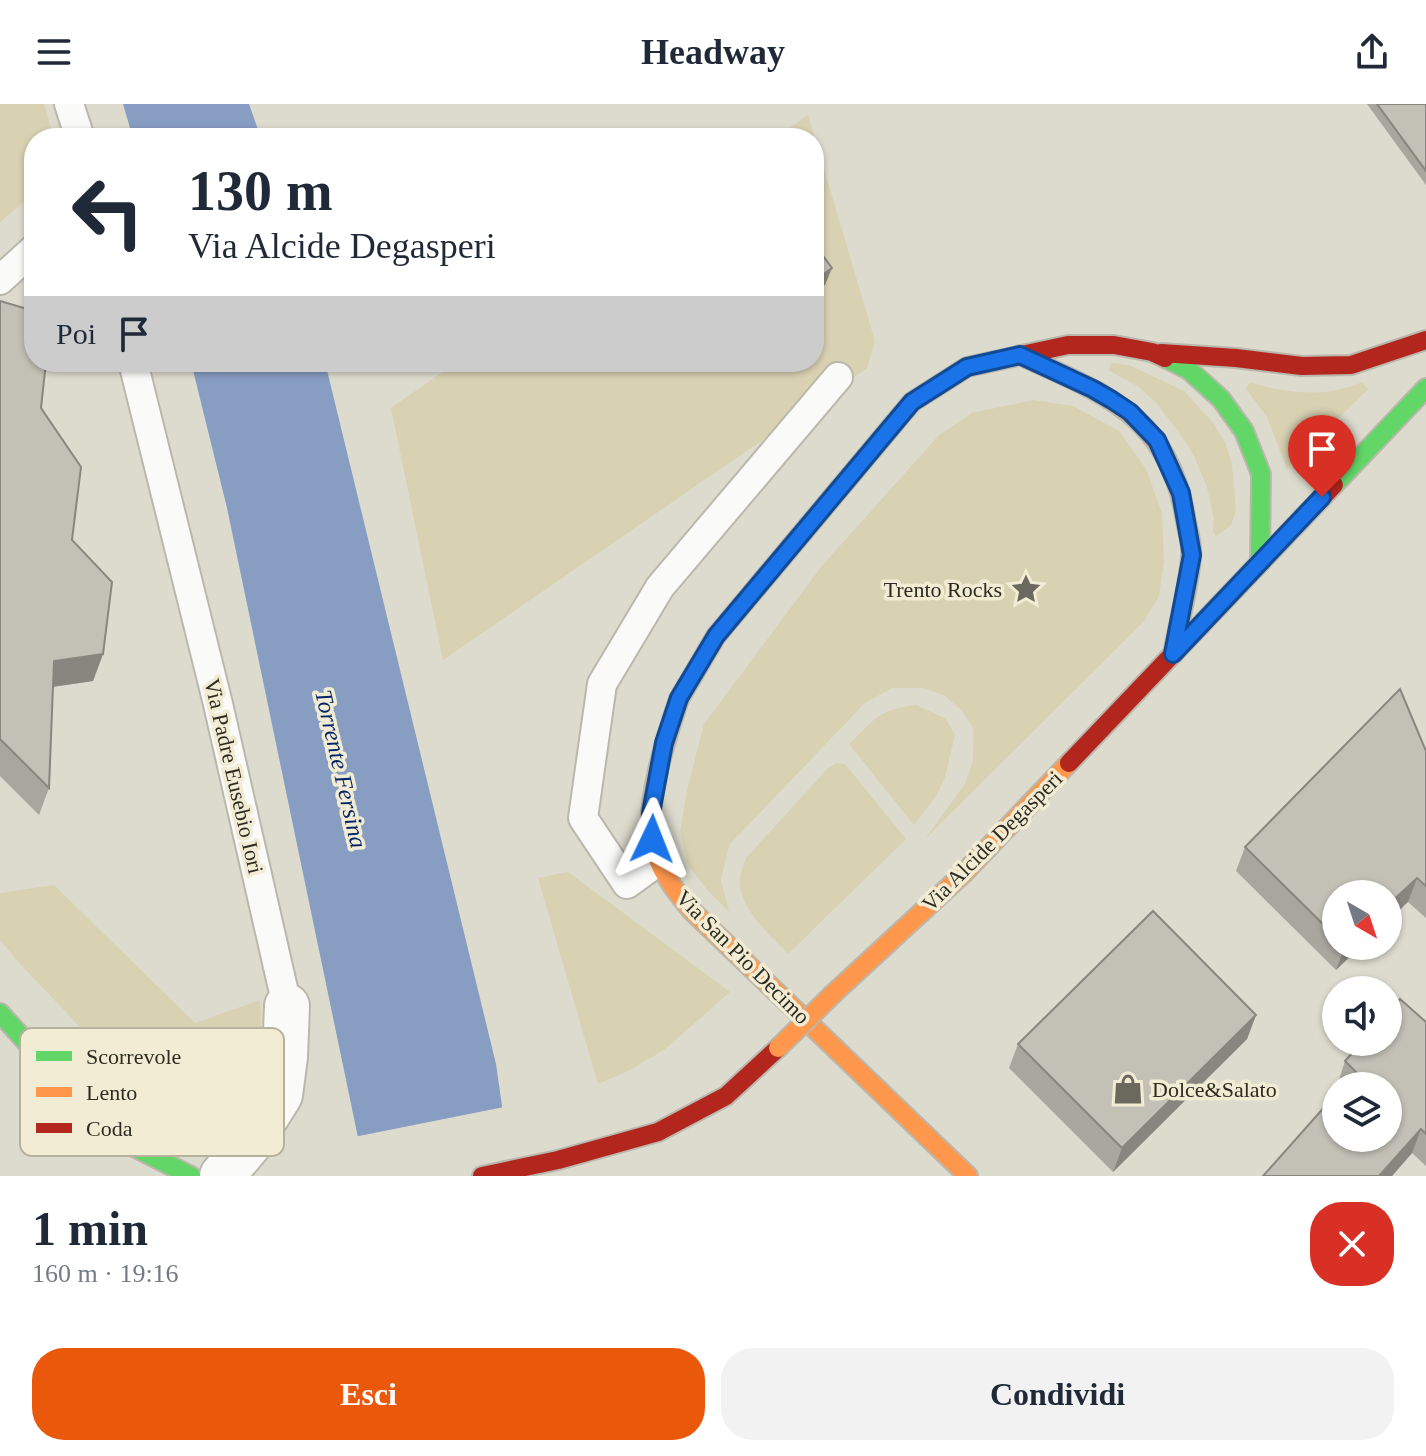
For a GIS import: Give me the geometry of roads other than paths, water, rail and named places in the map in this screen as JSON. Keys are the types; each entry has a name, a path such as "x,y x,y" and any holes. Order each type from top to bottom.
{"street":[{"path":"1152,352 1302,366 1351,365 1426,340"},
{"name":"Via San Pio Decimo","path":"968,1176 692,911 674,890 652,839 651,813 664,743 679,698 716,636 912,402 967,367 1068,345 1114,345 1152,352 1189,370 1221,399 1244,431 1261,474 1260,563"},
{"path":"1020,355 1093,389 1130,412 1157,440 1181,493 1192,555 1173,654"},
{"name":"Via Alcide Degasperi","path":"482,1176 558,1160 658,1132 726,1096 964,873 1426,388"},
{"name":"Via Padre Eusebio Iori","path":"284,1065 287,1006"},
{"path":"0,1013 20,1035"},
{"path":"152,1156 191,1176"},
{"name":"Via Padre Eusebio Iori","path":"222,1176 239,1156"}],"lane":[{"path":"69,104 77,128"},
{"path":"0,280 24,258"},
{"name":"Via Padre Eusebio Iori","path":"135,372 218,704 287,1006"},
{"path":"659,861 627,884 583,818 602,684 660,587 838,377"}],"water":[{"path":"123,104 249,104 257,128 130,128"},
{"name":"Torrente Fersina","path":"193,372 327,372 496,1064 512,1176 366,1176 227,508"}],"place":[{"name":"Trento Rocks","path":"1026,589"},
{"name":"Dolce&Salato","path":"1128,1089"}]}
